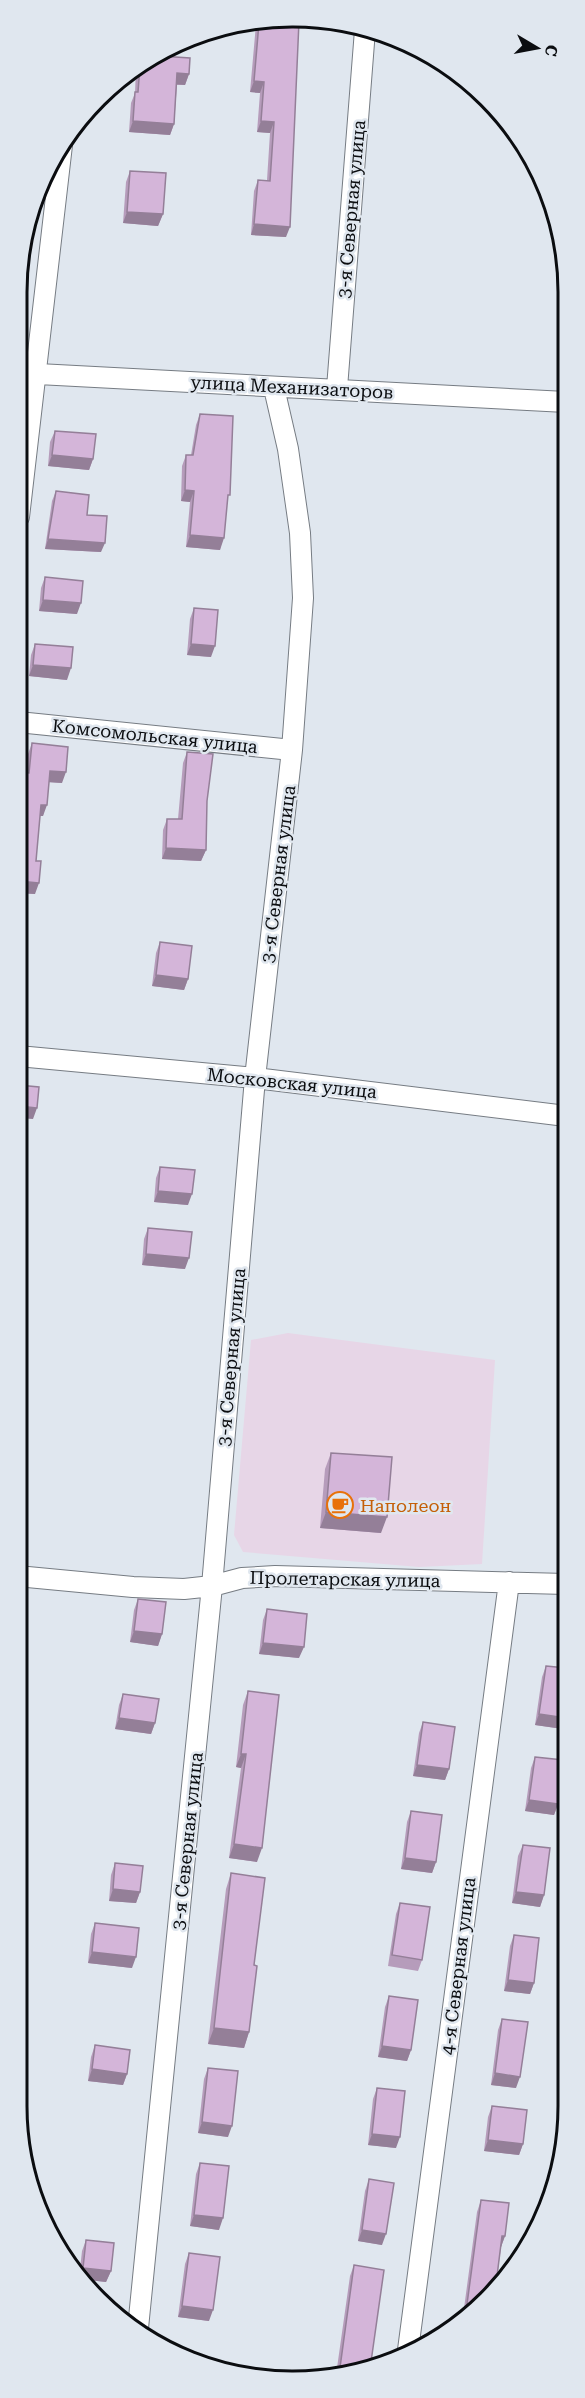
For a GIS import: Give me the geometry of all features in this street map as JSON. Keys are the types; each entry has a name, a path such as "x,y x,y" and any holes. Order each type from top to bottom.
{"street":[{"name":"3-я Северная улица","path":"337,388 364,37"},
{"path":"27,374 59,167"},
{"name":"улица Механизаторов","path":"27,374 274,388 337,388 558,402"},
{"name":"3-я Северная улица","path":"139,2321 212,1586 255,1078 292,750 303,598 300,533 288,449 274,388"},
{"name":"Комсомольская улица","path":"27,723 292,750"},
{"name":"Московская улица","path":"27,1057 255,1078 558,1115"},
{"name":"Пролетарская улица","path":"27,1577 132,1587 184,1589 212,1586 242,1578 274,1576 558,1584"},
{"name":"4-я Северная улица","path":"409,2345 509,1582"}],"shaded area":[{"path":"288,1333 495,1360 482,1564 419,1567 243,1552 234,1535 251,1340"}],"building":[{"path":"299,27 290,227 254,224 258,180 270,181 274,122 261,121 264,82 254,81 258,29"},
{"path":"170,57 190,58 189,74 177,73 174,124 133,121 135,92 138,92 139,76 145,72"},
{"path":"130,171 166,173 163,214 127,212"},
{"path":"200,414 233,416 230,495 228,495 224,538 190,535 194,491 185,490 186,455 193,455"},
{"path":"55,431 96,434 93,459 52,455"},
{"path":"56,491 89,495 87,515 107,516 105,543 48,539"},
{"path":"45,577 83,581 81,603 43,600"},
{"path":"194,608 218,610 215,646 191,644"},
{"path":"35,644 73,647 71,668 33,665"},
{"path":"32,743 68,747 66,772 50,771 47,805 41,805 36,861 41,861 39,883 27,882 27,773 29,773"},
{"path":"187,752 213,754 207,801 206,850 166,848 167,819 182,819"},
{"path":"160,942 192,946 188,979 156,975"},
{"path":"27,1086 39,1087 37,1108 27,1107"},
{"path":"160,1167 195,1170 192,1194 158,1191"},
{"path":"148,1228 192,1232 189,1258 146,1254"},
{"path":"331,1453 392,1457 387,1517 326,1512"},
{"path":"138,1599 166,1602 162,1634 134,1631"},
{"path":"267,1609 307,1614 304,1647 263,1643"},
{"path":"546,1666 558,1667 558,1717 539,1714"},
{"path":"248,1691 279,1695 262,1848 234,1844 246,1754 241,1754"},
{"path":"123,1694 159,1699 155,1723 119,1718"},
{"path":"423,1722 455,1727 449,1769 417,1765"},
{"path":"535,1757 558,1759 558,1804 529,1800"},
{"path":"411,1811 442,1815 436,1862 405,1858"},
{"path":"523,1845 550,1848 544,1895 516,1892"},
{"path":"115,1863 143,1866 140,1892 113,1889"},
{"path":"231,1873 265,1878 254,1965 257,1966 249,2032 214,2028"},
{"path":"400,1903 430,1907 422,1960 392,1955"},
{"path":"95,1923 139,1928 136,1957 92,1952"},
{"path":"514,1935 539,1938 534,1983 508,1980"},
{"path":"389,1996 418,2000 411,2050 382,2046"},
{"path":"502,2019 528,2022 520,2077 495,2073"},
{"path":"95,2045 130,2050 127,2074 92,2069"},
{"path":"208,2068 238,2071 232,2126 202,2122"},
{"path":"377,2088 405,2091 400,2137 372,2134"},
{"path":"492,2106 527,2110 523,2144 488,2140"},
{"path":"200,2163 229,2166 223,2218 194,2215"},
{"path":"369,2179 394,2183 386,2234 362,2230"},
{"path":"481,2200 509,2203 497,2274 467,2306"},
{"path":"86,2240 114,2243 111,2271 83,2268"},
{"path":"189,2253 220,2257 213,2310 182,2306"},
{"path":"354,2265 384,2270 371,2359 340,2367"}],"place":[{"name":"Наполеон","path":"340,1505"}]}
